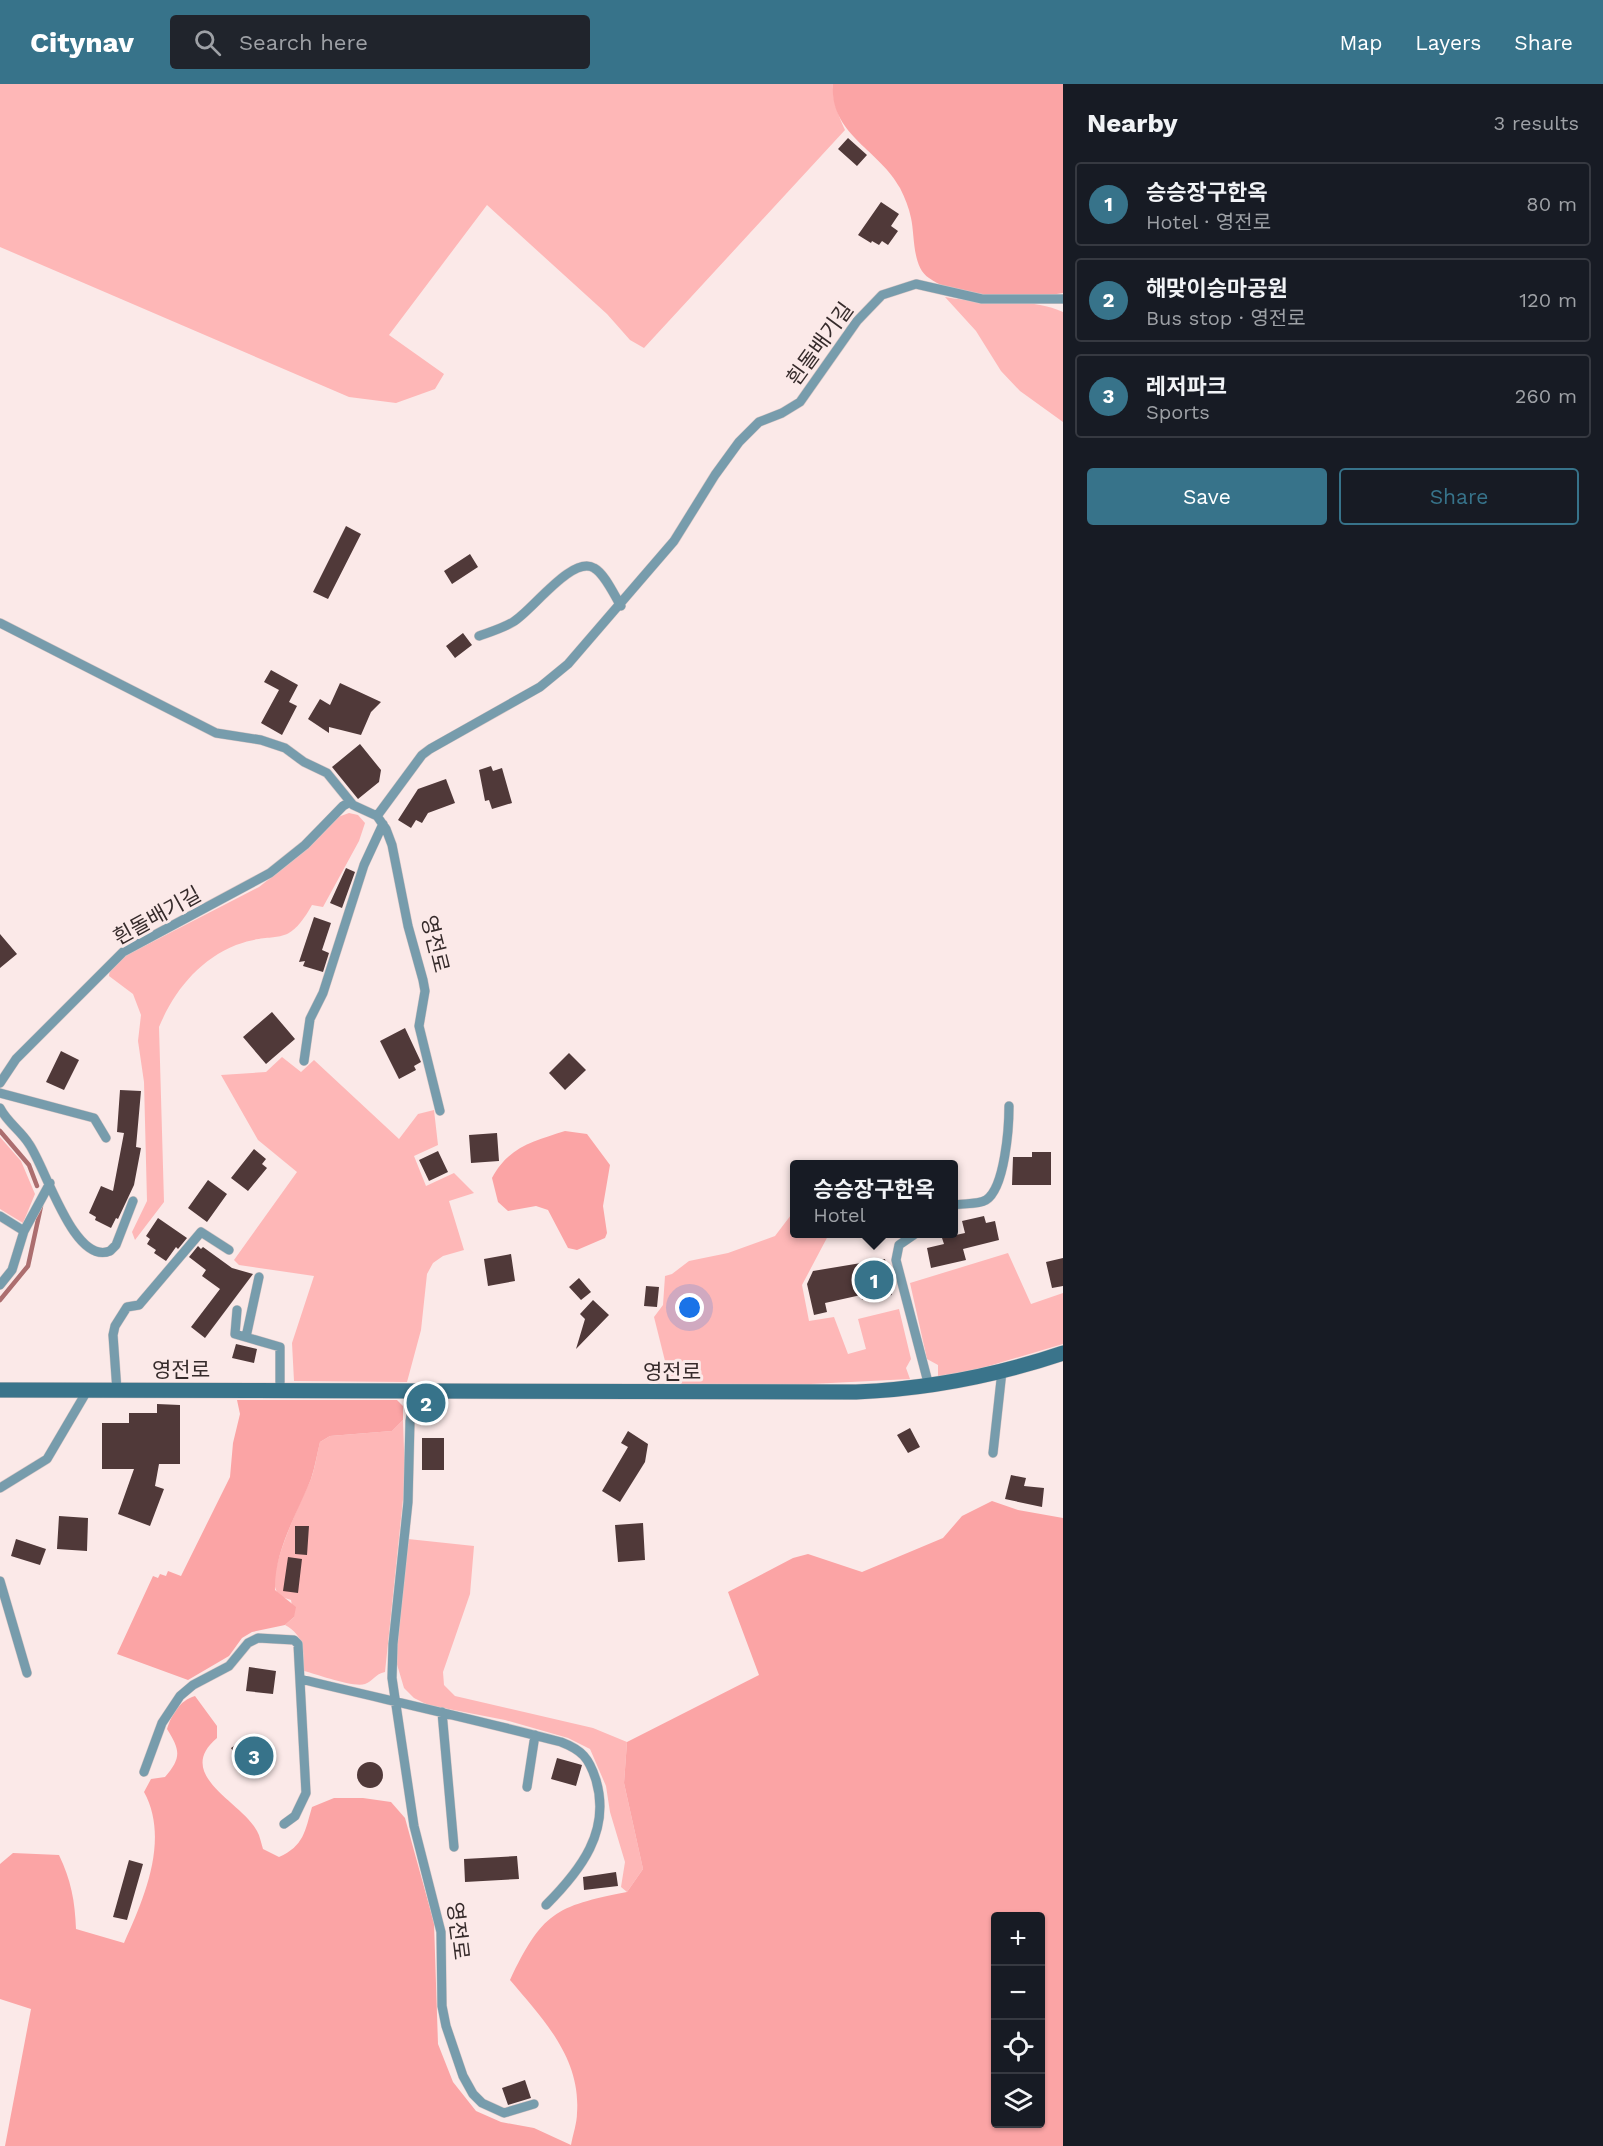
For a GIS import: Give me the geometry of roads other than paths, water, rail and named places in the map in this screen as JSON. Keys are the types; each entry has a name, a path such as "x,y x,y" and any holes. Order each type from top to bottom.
{"street":[{"name":"영전로","path":"0,1390 845,1392 929,1386 1002,1371 1063,1353"}],"lane":[{"name":"흰돌배기길","path":"304,1061 310,1019 323,993 380,820 422,755 554,677 621,606 674,541 715,475 739,442 759,422 782,413 800,402 857,321 882,294 916,284 963,297 1053,300 1063,306"},
{"path":"1053,300 1063,299"},
{"path":"479,636 511,623 528,612 562,577 584,565 597,570 621,606"},
{"path":"0,623 216,733 261,740 285,747 304,762 327,773 350,802 380,820"},
{"name":"흰돌배기길","path":"0,1083 16,1059 123,952 270,873 305,845 343,806 350,802"},
{"name":"영전로","path":"380,820 395,856 408,926 423,980 425,991 419,1026 440,1111"},
{"path":"0,1093 94,1118 106,1138"},
{"path":"958,1205 980,1203 996,1190 1009,1128 1009,1106"},
{"path":"0,1108 29,1143 76,1236 94,1253 104,1254 116,1245 133,1201"},
{"path":"0,1285 16,1260 24,1231 50,1183"},
{"path":"0,1216 24,1231"},
{"path":"117,1391 113,1335 115,1326 127,1307 139,1305 201,1232 229,1250"},
{"path":"908,1238 899,1245 896,1260 929,1386"},
{"path":"246,1337 259,1277"},
{"path":"237,1310 235,1334 280,1347 280,1391"},
{"path":"993,1453 1002,1371"},
{"path":"0,1488 46,1459 87,1391"},
{"name":"영전로","path":"415,1392 410,1421 408,1502 393,1644 392,1678 414,1826 441,1932 442,2006 454,2054 473,2094 482,2103 504,2113 534,2104"},
{"path":"0,1581 27,1673"},
{"path":"144,1772 162,1723 180,1696 193,1684 229,1666 248,1643 258,1638 294,1640 298,1644 306,1793 295,1816 284,1824"},
{"path":"300,1679 535,1735 576,1748 587,1756 600,1795 598,1828 583,1860 567,1884 546,1905"},
{"path":"442,1712 454,1847"},
{"path":"527,1787 535,1735"}],"waterway":[{"path":"0,1131 29,1165 37,1186"},
{"path":"0,1300 28,1266 41,1206"}],"place":[{"name":"승승장구한옥","path":"874,1280"},
{"name":"해맞이승마공원","path":"426,1403"},
{"name":"레저파크","path":"254,1756"}]}
